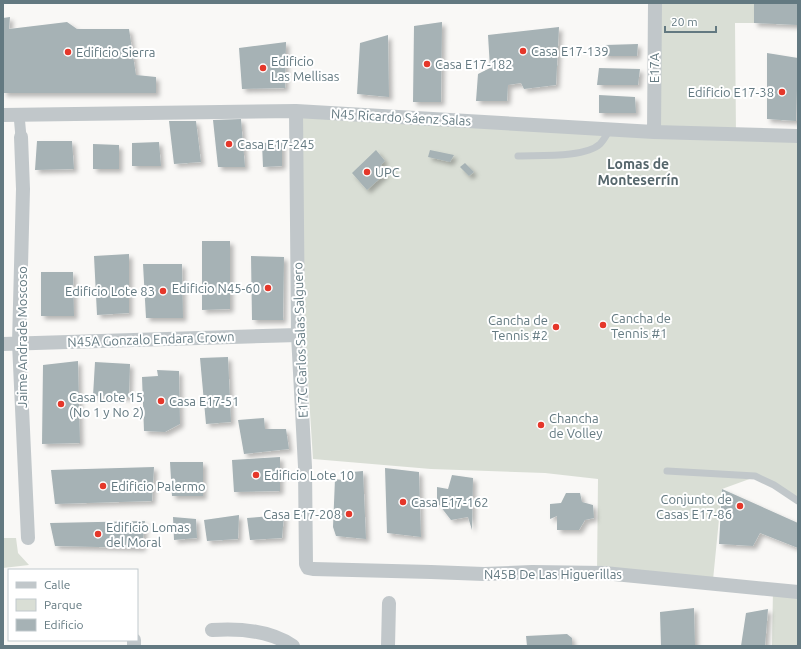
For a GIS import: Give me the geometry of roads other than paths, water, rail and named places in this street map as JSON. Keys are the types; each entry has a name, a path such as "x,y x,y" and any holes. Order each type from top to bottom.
{"street":[{"name":"E17A","path":"654,132 655,3"},
{"name":"N45 Ricardo Sáenz Salas","path":"3,115 296,111 654,132 798,136"},
{"name":"E17C Carlos Salas Salguero","path":"296,111 298,335 305,467 306,564 308,568"},
{"path":"19,115 21,137"},
{"name":"Jaime Andrade Moscoso","path":"21,137 23,189 19,343 28,538"},
{"name":"N45A Gonzalo Endara Crown","path":"3,344 298,335"},
{"name":"N45B De Las Higuerillas","path":"308,568 484,574 604,572 798,592"},
{"path":"388,646 389,603"},
{"path":"212,630 228,629 265,633 293,646"}],"lane":[{"path":"518,156 579,154 590,151 600,144 610,129"},
{"path":"667,471 756,476 769,482 798,501"}],"place":[{"name":"Casa E17-139","path":"523,51"},
{"name":"Edificio Sierra","path":"68,52"},
{"name":"Casa E17-182","path":"427,64"},
{"name":"Edificio Las Mellisas","path":"263,68"},
{"name":"Edificio E17-38","path":"782,92"},
{"name":"Casa E17-245","path":"229,144"},
{"name":"UPC","path":"367,172"},
{"name":"Edificio N45-60","path":"268,288"},
{"name":"Edificio Lote 83","path":"163,291"},
{"name":"Cancha de Tennis #1","path":"603,325"},
{"name":"Cancha de Tennis #2","path":"556,327"},
{"name":"Casa E17-51","path":"161,401"},
{"name":"Casa Lote 15 (No 1 y No 2)","path":"61,404"},
{"name":"Chancha de Volley","path":"541,425"},
{"name":"Edificio Lote 10","path":"256,475"},
{"name":"Edificio Palermo","path":"103,486"},
{"name":"Casa E17-162","path":"403,502"},
{"name":"Conjunto de Casas E17-86","path":"740,506"},
{"name":"Casa E17-208","path":"349,514"},
{"name":"Edificio Lomas del Moral","path":"98,534"}],"district":[{"name":"Lomas de Monteserrín","path":"638,172"}]}
